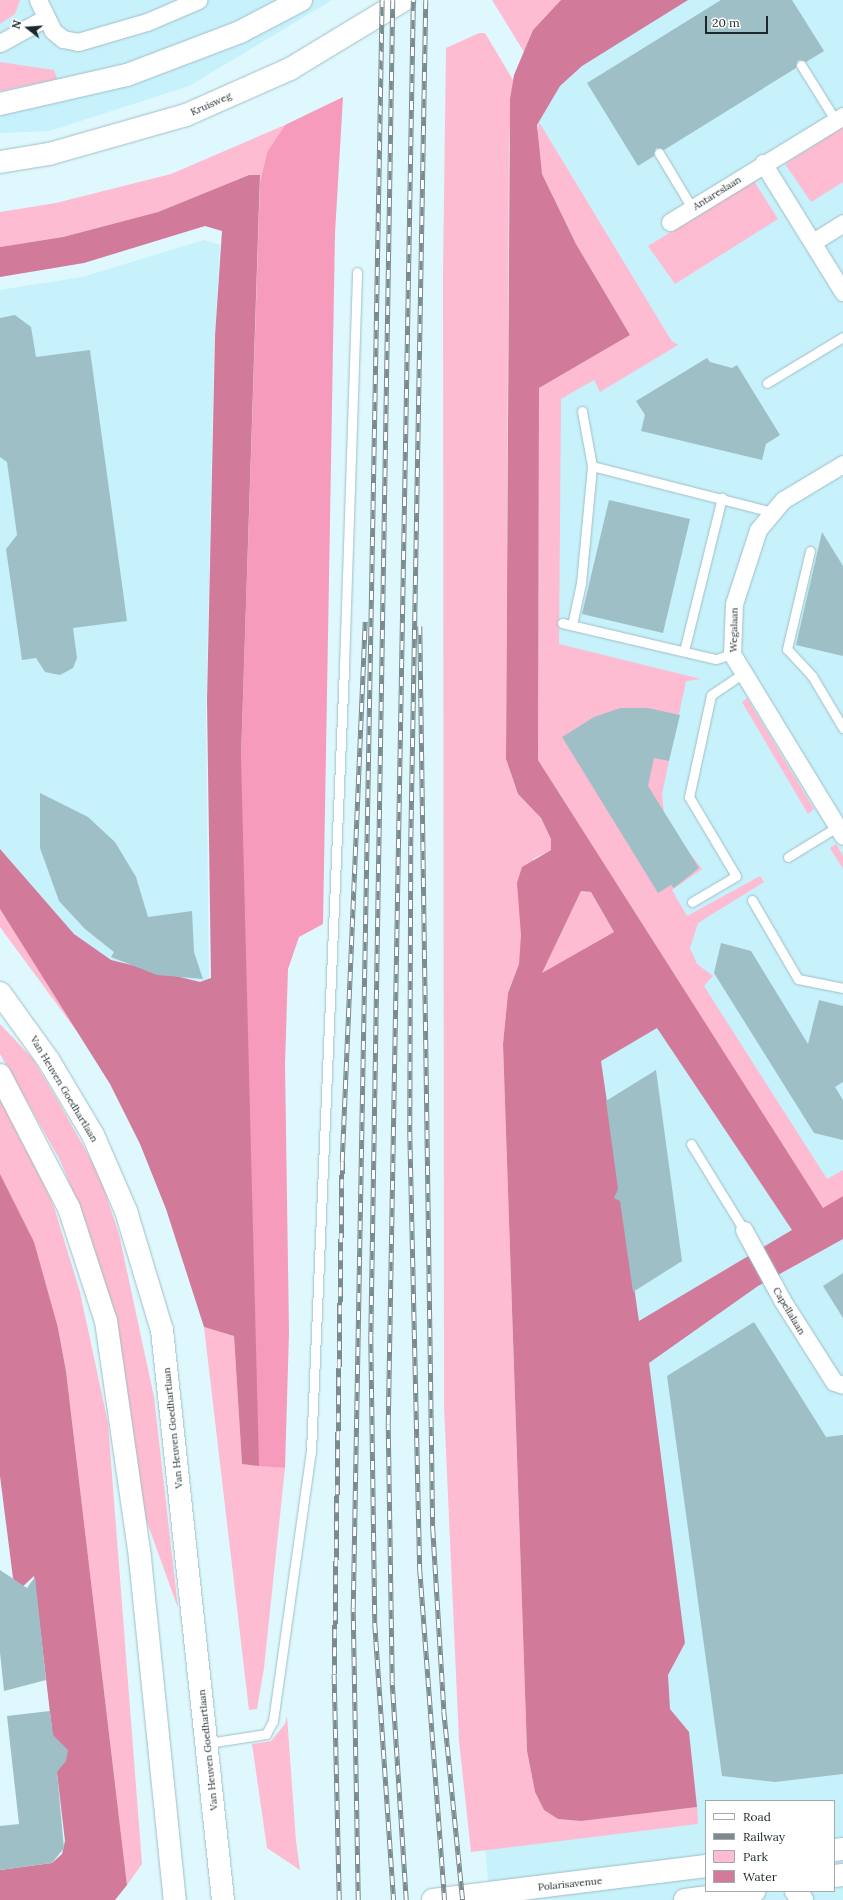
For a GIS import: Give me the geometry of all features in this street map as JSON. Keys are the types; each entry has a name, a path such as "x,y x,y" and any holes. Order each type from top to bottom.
{"main road":[{"path":"0,104 127,75 240,32 301,0"},
{"name":"Kruisweg","path":"0,162 49,154 186,115 290,69 404,0"},
{"name":"Van Heuven Goedhartlaan","path":"0,993 50,1061 93,1135 126,1211 162,1330 208,1743 223,1900"},
{"path":"0,1075 69,1208 106,1320 140,1558 174,1900"},
{"name":"Polarisavenue","path":"433,1900 705,1866"},
{"path":"685,1900 746,1892"}],"street":[{"path":"38,0 44,19 64,39 78,42 147,22 198,0"},
{"path":"0,43 44,19"},
{"name":"Antareslaan","path":"670,222 763,163 776,160 839,119"},
{"path":"763,163 843,292"},
{"path":"813,242 843,223"},
{"name":"Wegalaan","path":"841,829 732,654 734,604 758,530 783,500 843,464"},
{"name":"Capellalaan","path":"744,1230 782,1300 834,1382 843,1385"}],"lane":[{"path":"801,65 839,119"},
{"path":"659,153 692,208"},
{"path":"208,1743 266,1734 273,1721 311,1452 344,667 357,272"},
{"path":"768,383 843,337"},
{"path":"572,625 581,583 592,466 582,411"},
{"path":"592,466 773,512"},
{"path":"684,651 722,498"},
{"path":"810,551 785,642 787,649 812,676 843,728"},
{"path":"562,623 716,659 732,654"},
{"path":"692,902 736,876 689,797 711,695 744,673"},
{"path":"788,857 841,829"},
{"path":"752,900 798,979 843,988"},
{"path":"691,1144 744,1230"}],"shaded area":[{"path":"0,0 332,0 189,86 49,131 0,133"},
{"path":"636,0 843,0 843,1900 490,1900 484,1838 591,1790 566,1088 524,443 523,118"},
{"path":"343,97 335,233 323,924 299,937 288,969 285,1064 289,1332 285,1468 259,1466 258,1457 241,855 241,758 260,183 267,152 285,125"},
{"path":"204,240 220,245 214,350 206,715 209,992 110,974 0,865 0,290 82,277"}],"green space":[{"path":"0,0 20,0 15,14 0,24"},
{"path":"492,0 561,0 533,30 524,52"},
{"path":"479,33 485,33 513,80 509,138 506,759 518,794 541,818 551,839 551,850 533,859 519,964 508,993 503,1044 527,1751 535,1792 544,1810 558,1819 581,1821 697,1807 698,1824 471,1852 459,1741 444,1407 443,272 446,48"},
{"path":"0,62 54,70 57,79 0,91"},
{"path":"539,122 671,340 678,345 600,392 594,380 561,399 559,644 701,679 686,681 662,794 664,813 674,833 702,869 672,890 687,916 760,876 764,882 698,923 690,948 697,964 713,976 704,986 827,1179 843,1170 843,1196 823,1209 538,760 539,388 630,335 576,244 542,174 536,143"},
{"path":"285,125 267,152 260,183 260,175 249,175 158,212 63,237 0,247 0,212 56,203 171,174"},
{"path":"843,127 843,182 811,202 785,164"},
{"path":"754,181 778,219 675,284 648,246"},
{"path":"747,698 814,809 808,814 742,702"},
{"path":"836,844 843,856 843,869 830,848"},
{"path":"581,891 591,892 614,932 541,974"},
{"path":"0,909 67,1014 81,1037 0,927"},
{"path":"0,1024 33,1059 58,1101 99,1174 119,1234 154,1397 178,1608 143,1511 107,1302 87,1226 60,1160 0,1054"},
{"path":"0,1098 31,1153 54,1207 80,1292 108,1423 142,1864 127,1885 66,1371 58,1328 0,1174"},
{"path":"204,1327 234,1336 242,1464 285,1468 264,1668 257,1709 249,1710"},
{"path":"287,1716 296,1841 300,1870 267,1848 252,1744 271,1741 285,1724"}],"water":[{"path":"561,0 688,0 582,66 560,86 537,125 542,174 576,244 630,335 539,388 538,760 823,1208 843,1196 843,1239 758,1286 649,1363 685,1643 668,1675 670,1709 689,1732 697,1807 581,1821 558,1819 544,1810 535,1792 527,1751 503,1044 508,993 519,964 521,935 517,883 522,867 551,850 551,839 541,818 518,794 506,759 510,99 514,75 533,30","holes":["581,891 591,892 614,932 542,973","657,1028 792,1230 639,1321 601,1061"]},
{"path":"249,175 260,175 241,758 259,1466 242,1464 234,1336 204,1327 166,1209 140,1144 110,1084 0,909 0,849 74,934 111,960 200,982 211,978 207,701 215,336 222,231 205,226 84,263 0,277 0,247 63,237 158,212"},
{"path":"0,1174 34,1242 58,1328 66,1371 127,1885 115,1900 0,1900 0,1870 52,1863 62,1854 65,1841 34,1576 20,1589 13,1578 0,1476"}],"building":[{"path":"721,0 792,0 824,51 806,62 798,60 796,68 664,150 656,148 654,156 638,166 587,83"},
{"path":"15,315 31,327 36,357 90,350 127,621 73,628 77,658 73,668 60,675 45,672 36,658 22,660 6,549 17,535 7,462 0,457 0,318"},
{"path":"707,358 710,362 732,368 737,365 780,435 766,444 762,460 641,431 645,415 636,401"},
{"path":"609,500 690,519 663,633 582,614"},
{"path":"822,532 843,566 843,656 796,645"},
{"path":"620,708 648,708 680,715 669,761 654,758 648,786 699,868 674,888 671,885 658,893 562,737 594,717"},
{"path":"40,793 88,817 115,842 136,877 148,917 192,911 194,952 203,979 157,975 111,957 114,952 85,929 59,901 40,848"},
{"path":"721,943 751,951 808,1044 819,1000 843,1006 843,1082 835,1087 843,1100 843,1140 814,1133 714,973"},
{"path":"656,1070 682,1261 633,1292 620,1201 614,1198 618,1189 606,1101"},
{"path":"843,1273 843,1318 823,1286"},
{"path":"754,1322 826,1437 843,1435 843,1774 775,1782 722,1776 667,1376"},
{"path":"0,1570 27,1588 35,1577 46,1680 4,1691 0,1652"},
{"path":"50,1711 53,1735 68,1750 66,1761 57,1772 64,1848 52,1863 0,1870 0,1826 19,1824 7,1716"}],"railway":[{"path":"358,1900 353,1608 382,0"},
{"path":"393,0 371,1335 375,1624 394,1900"},
{"path":"406,1900 392,1682 388,1424 413,0"},
{"path":"426,0 411,846 410,1132 420,1570 445,1900"},
{"path":"339,1900 334,1674 342,1161 365,621"},
{"path":"420,626 433,1529 444,1711 463,1900"}]}
